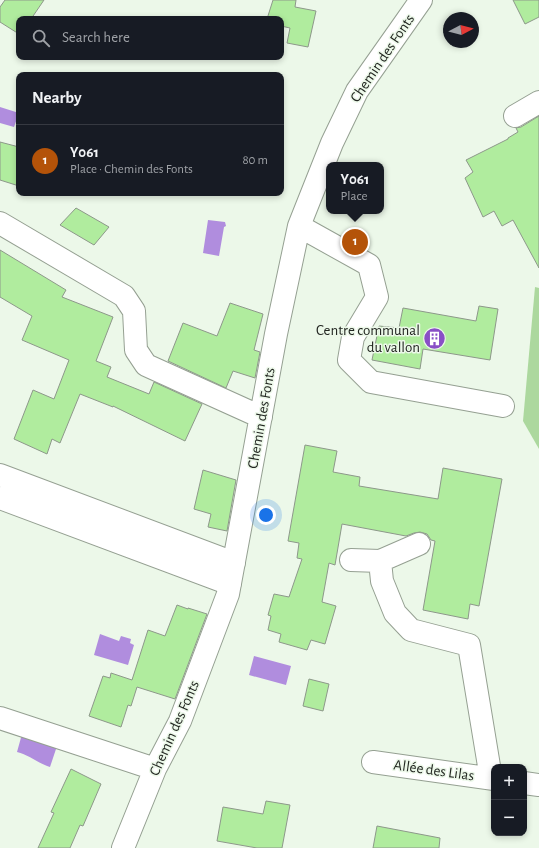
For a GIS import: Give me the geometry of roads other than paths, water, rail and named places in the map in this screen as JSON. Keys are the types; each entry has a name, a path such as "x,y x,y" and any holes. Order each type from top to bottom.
{"street":[{"name":"Chemin des Fonts","path":"123,848 154,769 180,721 228,594 276,334 299,226 332,143 357,91 408,20 420,0"},
{"path":"515,116 539,102"},
{"path":"0,222 124,296 134,311 136,350 146,365 261,417"},
{"path":"299,226 369,265 377,297 353,337 349,360 371,382 503,406"},
{"path":"0,475 232,573"},
{"path":"0,498 232,573"},
{"path":"351,560 380,561 418,544"},
{"path":"380,561 382,581 395,613 411,630 469,645 491,767"},
{"path":"0,718 154,769"},
{"name":"Allée des Lilas","path":"373,762 491,778"},
{"path":"527,783 539,785"}],"place":[{"name":"Y061","path":"355,242"},
{"name":"Centre communal du vallon","path":"435,339"}]}
